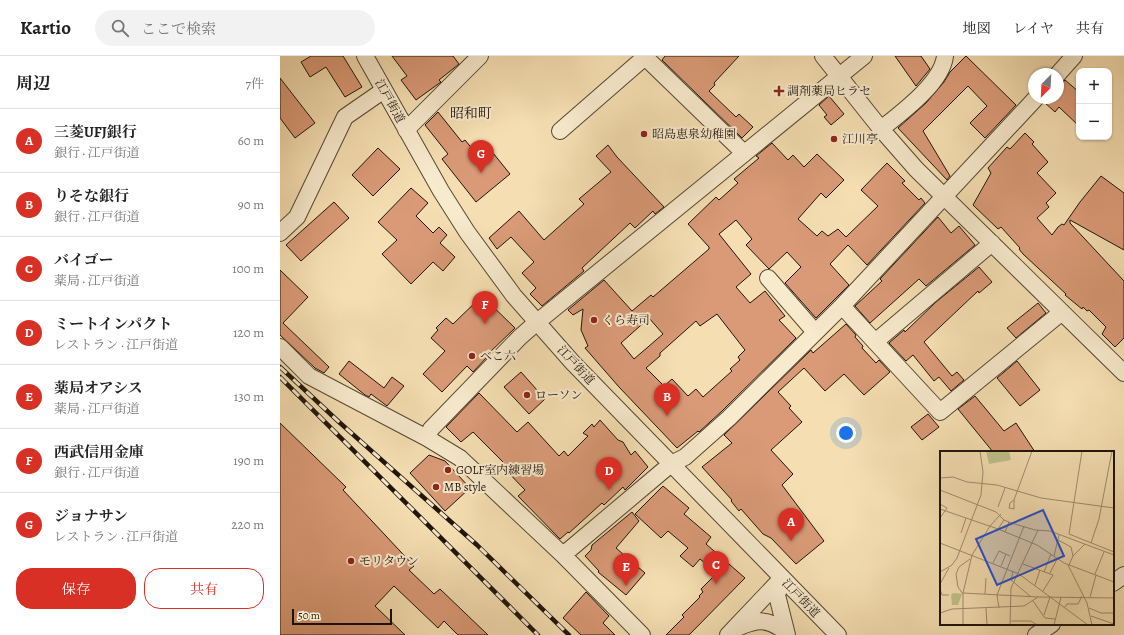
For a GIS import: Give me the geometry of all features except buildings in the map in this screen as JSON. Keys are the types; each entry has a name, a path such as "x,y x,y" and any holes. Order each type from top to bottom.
{"street":[{"name":"江戸街道","path":"365,56 406,130 467,232 490,265 536,323 838,635"},
{"path":"406,130 480,56"},
{"path":"560,131 644,56 744,153"},
{"path":"823,56 880,129 916,169 1124,373"},
{"path":"427,438 437,424 520,337 536,323 864,56"},
{"path":"880,129 905,109 940,73 945,56"},
{"path":"1063,68 1074,56"},
{"path":"280,233 297,217 345,117 384,90"},
{"path":"563,555 671,464 685,457 729,418 842,306 1030,104"},
{"path":"875,342 992,243"},
{"path":"768,278 815,332"},
{"path":"842,306 940,412 1062,312"},
{"path":"280,347 309,376 427,438 460,458 563,555 642,635"},
{"path":"1114,582 1124,575"},
{"path":"730,632 782,578"},
{"path":"782,578 777,595 786,634"},
{"path":"730,632 746,624 766,621 773,623 786,634"},
{"path":"1036,635 1051,625"}],"railway":[{"path":"280,367 339,422 477,545 569,635"},
{"path":"280,377 538,635"}],"place":[{"name":"調剤薬局ヒラセ","path":"779,91"},
{"name":"昭島恵泉幼稚園","path":"644,134"},
{"name":"江川亭","path":"834,139"},
{"name":"ジョナサン","path":"481,173"},
{"name":"くら寿司","path":"594,320"},
{"name":"西武信用金庫","path":"485,324"},
{"name":"べこ六","path":"472,356"},
{"name":"ローソン","path":"527,395"},
{"name":"りそな銀行","path":"667,416"},
{"name":"GOLF室内練習場","path":"448,470"},
{"name":"MB style","path":"436,487"},
{"name":"ミートインパクト","path":"609,490"},
{"name":"三菱UFJ銀行","path":"791,541"},
{"name":"モリタウン","path":"351,561"},
{"name":"バイゴー","path":"716,584"},
{"name":"薬局オアシス","path":"626,586"}],"district":[{"name":"昭和町","path":"471,113"}]}
